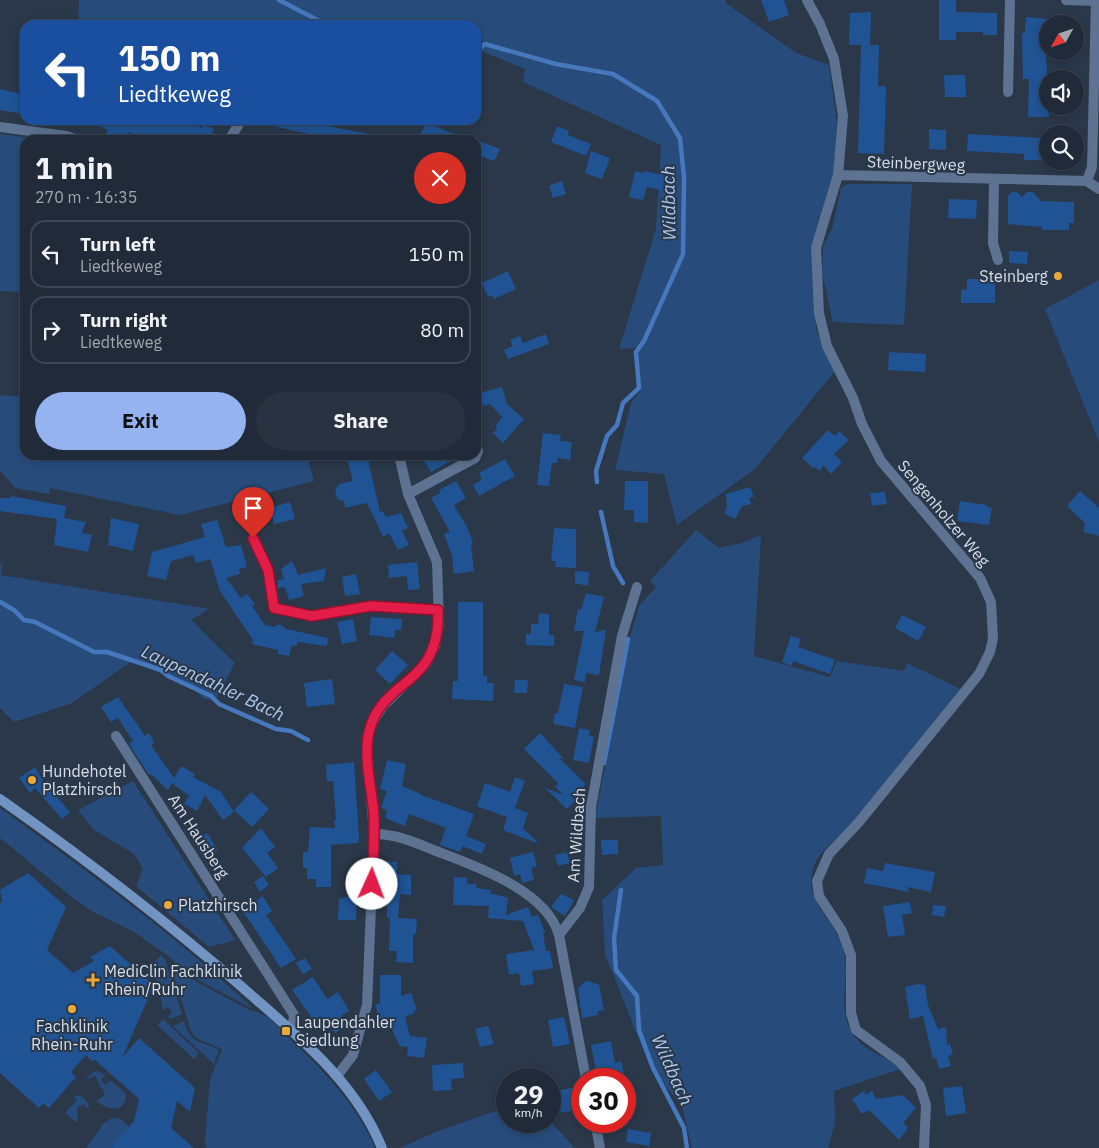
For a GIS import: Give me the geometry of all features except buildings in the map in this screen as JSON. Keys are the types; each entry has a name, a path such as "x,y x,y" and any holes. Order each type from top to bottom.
{"main road":[{"path":"0,799 161,918 292,1032 337,1076 368,1118 382,1148"}],"street":[{"name":"Sengenholzer Weg","path":"806,0 828,42 838,77 843,116 838,174 816,248 818,313 826,346 853,398 862,424 881,461 980,578 991,602 993,638 990,652 979,674 858,822 829,854 817,881 819,896 842,931 851,954 851,1013 856,1030 900,1062 920,1086 926,1105 924,1148"},
{"path":"1008,92 1010,0"},
{"path":"1066,0 1096,0 1092,167 1087,181 1099,189"},
{"path":"0,127 59,135"},
{"name":"Steinbergweg","path":"838,174 994,180 1087,181"},
{"path":"994,180 993,243 998,260"},
{"path":"337,1076 353,1055 367,1005 374,834 368,745 370,727 383,706 420,672 432,655 438,632 437,562 408,494 399,460"},
{"path":"408,494 471,460"},
{"path":"253,538 268,570 274,608 312,616 371,606 438,610"},
{"name":"Am Wildbach","path":"559,935 580,908 589,887 591,807 622,636 637,587"},
{"name":"Am Hausberg","path":"116,736 294,1015 292,1032"},
{"path":"374,834 394,835 490,872 539,905 554,923 559,935 584,1068"},
{"path":"597,1133 600,1148"}],"shaded area":[{"path":"79,0 726,0 726,3 796,53 829,65 837,123 834,171 811,248 816,330 835,371 755,469 677,525 664,474 615,470 631,403 641,390 637,348 619,349 656,229 661,145 523,82 525,69 481,52 481,20 78,20"},
{"path":"0,134 20,137 20,292 0,291"},
{"path":"847,184 912,184 904,325 833,322 822,273 823,246 832,229 841,188"},
{"path":"1099,280 1099,442 1045,309"},
{"path":"0,395 20,397 20,460 308,460 314,481 180,515 50,488 50,494 15,488 0,470"},
{"path":"696,530 719,548 742,543 761,535 754,656 830,677 837,661 904,671 907,663 960,689 869,803 820,855 813,869 811,878 812,892 837,933 844,951 846,964 844,1002 848,1025 865,1047 892,1062 900,1069 834,1091 835,1123 828,1148 692,1148 682,1106 650,1067 605,954 602,900 636,868 663,865 661,816 595,818 630,637 639,606 656,587 650,581"},
{"path":"0,564 2,564 1,575 209,609 191,620 235,663 215,701 203,698 190,686 132,661 72,703 14,722 0,708"},
{"path":"133,781 235,940 209,947 136,886 143,869 134,854 94,830 78,810"},
{"path":"0,808 162,929 253,1009 189,975 167,955 131,930 97,914 78,902 0,838"},
{"path":"161,955 165,959 182,1014 170,1019 168,1017 172,1011 167,1007 163,1011 160,993 163,987 148,969"},
{"path":"171,968 251,1011 262,1014 272,1021 315,1063 338,1089 358,1117 375,1148 207,1148 205,1142 210,1080 222,1049 196,1038 191,1031"},
{"path":"163,1019 199,1053 194,1059 157,1025"},
{"path":"184,1021 193,1038 219,1050 214,1064 173,1026"},
{"path":"98,1071 105,1075 101,1080 105,1085 110,1080 126,1094 123,1105 119,1108 106,1107 96,1101 105,1095 95,1076 85,1080 93,1072"},
{"path":"75,1095 83,1097 89,1105 88,1109 83,1104 77,1109 78,1119 76,1122 65,1113 77,1100"},
{"path":"496,1111 496,1133 561,1133 575,1148 400,1148 438,1131"},
{"path":"112,1118 121,1119 129,1127 110,1148 86,1148 104,1123"}],"waterway":[{"name":"Wildbach","path":"279,0 317,20"},
{"name":"Wildbach","path":"481,48 485,44 556,64 613,74 657,101 680,138 684,177 683,254 644,341 636,352 639,388 623,403 617,425 607,436 596,471 597,482"},
{"name":"Wildbach","path":"601,512 613,566 623,583"},
{"name":"Laupendahler Bach","path":"0,602 14,610 24,620 35,622 94,652 107,652 161,670 168,676 211,696 219,704 276,729 291,731 308,740"},
{"name":"Wildbach","path":"604,763 628,639"},
{"name":"Wildbach","path":"621,890 614,938 616,970 637,996 639,1030 653,1068 684,1128 687,1148"}],"place":[{"name":"Steinberg","path":"1058,276"},
{"name":"Hundehotel Platzhirsch","path":"32,780"},
{"name":"Platzhirsch","path":"168,905"},
{"name":"MediClin Fachklinik Rhein/Ruhr","path":"93,980"},
{"name":"Fachklinik Rhein-Ruhr","path":"72,1009"},
{"name":"Laupendahler Siedlung","path":"286,1031"}],"route":[{"path":"253,538 268,570 274,608 312,616 371,606 438,610 438,632 432,655 420,672 383,706 370,727 368,735 368,757 374,815 372,884"}]}
